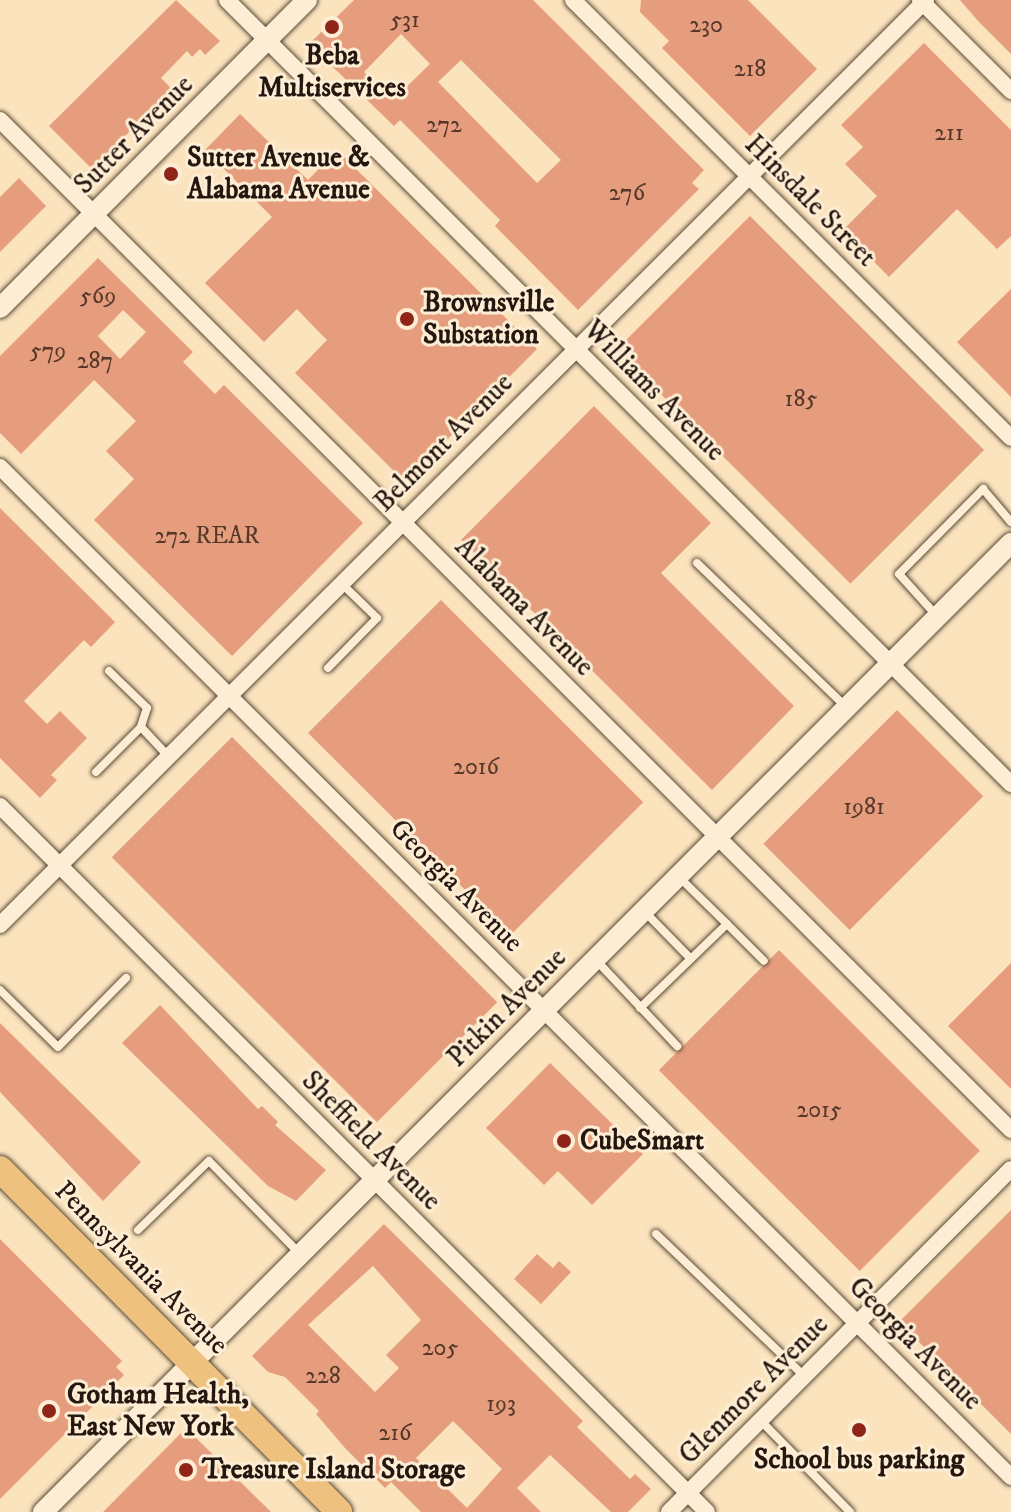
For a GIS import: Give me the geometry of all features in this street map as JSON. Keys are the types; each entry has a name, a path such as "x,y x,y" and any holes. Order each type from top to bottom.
{"main road":[{"name":"Pennsylvania Avenue","path":"0,1169 339,1512"}],"street":[{"name":"Williams Avenue","path":"227,0 1011,784"},
{"name":"Sutter Avenue","path":"0,308 307,0"},
{"name":"Hinsdale Street","path":"573,0 1011,438"},
{"name":"Belmont Avenue","path":"0,925 923,1"},
{"path":"923,1 1011,91"},
{"name":"Alabama Avenue","path":"0,120 1011,1130"},
{"name":"Georgia Avenue","path":"0,467 1011,1477"},
{"name":"Pitkin Avenue","path":"43,1512 1011,543"},
{"name":"Sheffield Avenue","path":"0,806 707,1512"},
{"name":"Glenmore Avenue","path":"669,1512 1011,1169"}],"lane":[{"path":"937,616 899,574 983,489 1011,522"},
{"path":"697,563 847,707"},
{"path":"328,668 377,618 341,582"},
{"path":"96,772 141,727 147,708 109,671"},
{"path":"141,727 167,755"},
{"path":"679,876 764,961"},
{"path":"644,911 691,959"},
{"path":"640,1008 727,924"},
{"path":"595,959 677,1046"},
{"path":"0,990 58,1047 126,978"},
{"path":"138,1230 209,1161 300,1254"},
{"path":"656,1234 804,1377"},
{"path":"761,1421 850,1512"}],"building":[{"path":"176,0 220,41 205,55 200,49 192,57 187,51 161,78 172,89 92,169 49,126"},
{"path":"354,0 533,0 704,170 692,183 699,189 578,310 495,226 500,220 400,120 394,126 309,44","holes":["401,34 430,64 393,100 364,72","461,60 561,160 537,183 438,82"]},
{"path":"641,0 748,0 817,69 750,136 662,48 669,41 640,12"},
{"path":"960,0 1011,0 1011,54 978,21"},
{"path":"924,43 1011,130 1011,236 997,249 957,209 889,277 843,230 877,196 845,164 863,147 841,125"},
{"name":"Brownsville Substation","path":"240,114 308,180 337,150 537,349 405,482 295,373 327,340 297,309 264,342 205,283 272,217 205,150"},
{"path":"19,178 46,206 0,252 0,197"},
{"path":"750,216 984,450 850,584 616,350"},
{"path":"98,258 193,352 183,362 215,394 224,385 363,523 232,656 94,520 134,479 106,451 136,421 94,380 21,454 0,433 0,356","holes":["123,310 146,332 120,359 98,336"]},
{"path":"1011,289 1011,397 957,342"},
{"path":"594,406 711,523 661,573 794,706 712,790 461,540"},
{"path":"0,508 115,622 91,647 84,640 24,701 47,724 60,711 87,738 51,775 57,780 40,798 0,758"},
{"path":"441,600 643,802 510,935 308,733"},
{"path":"897,710 983,796 850,930 763,844"},
{"path":"232,737 497,1002 377,1122 112,857"},
{"path":"779,950 980,1151 860,1271 659,1070"},
{"path":"1011,963 1011,1089 948,1026"},
{"path":"160,1005 258,1109 262,1106 278,1122 275,1125 326,1170 296,1201 268,1186 122,1043"},
{"path":"0,1023 141,1162 103,1201 0,1092"},
{"name":"CubeSmart","path":"550,1063 643,1154 592,1205 558,1171 544,1185 486,1128"},
{"path":"1011,1210 1011,1434 899,1322"},
{"path":"384,1224 583,1421 577,1427 630,1479 635,1474 651,1489 628,1512 611,1512 550,1455 517,1488 541,1512 421,1512 391,1482 385,1488 345,1448 316,1414 319,1411 285,1377 268,1372 252,1356","holes":["373,1266 421,1320 386,1355 399,1368 375,1392 308,1325","453,1421 502,1469 467,1508 416,1458"]},
{"path":"0,1239 122,1361 116,1367 124,1375 0,1499"},
{"path":"537,1254 553,1268 559,1261 571,1272 541,1304 514,1279"},
{"name":"Treasure Island Storage","path":"186,1428 271,1512 103,1512"}],"place":[{"name":"Beba Multiservices","path":"332,27"},
{"name":"Sutter Avenue & Alabama Avenue","path":"171,174"},
{"name":"Brownsville Substation","path":"407,319"},
{"name":"CubeSmart","path":"564,1141"},
{"name":"Gotham Health, East New York","path":"49,1411"},
{"name":"School bus parking","path":"859,1430"},
{"name":"Treasure Island Storage","path":"186,1470"}]}
